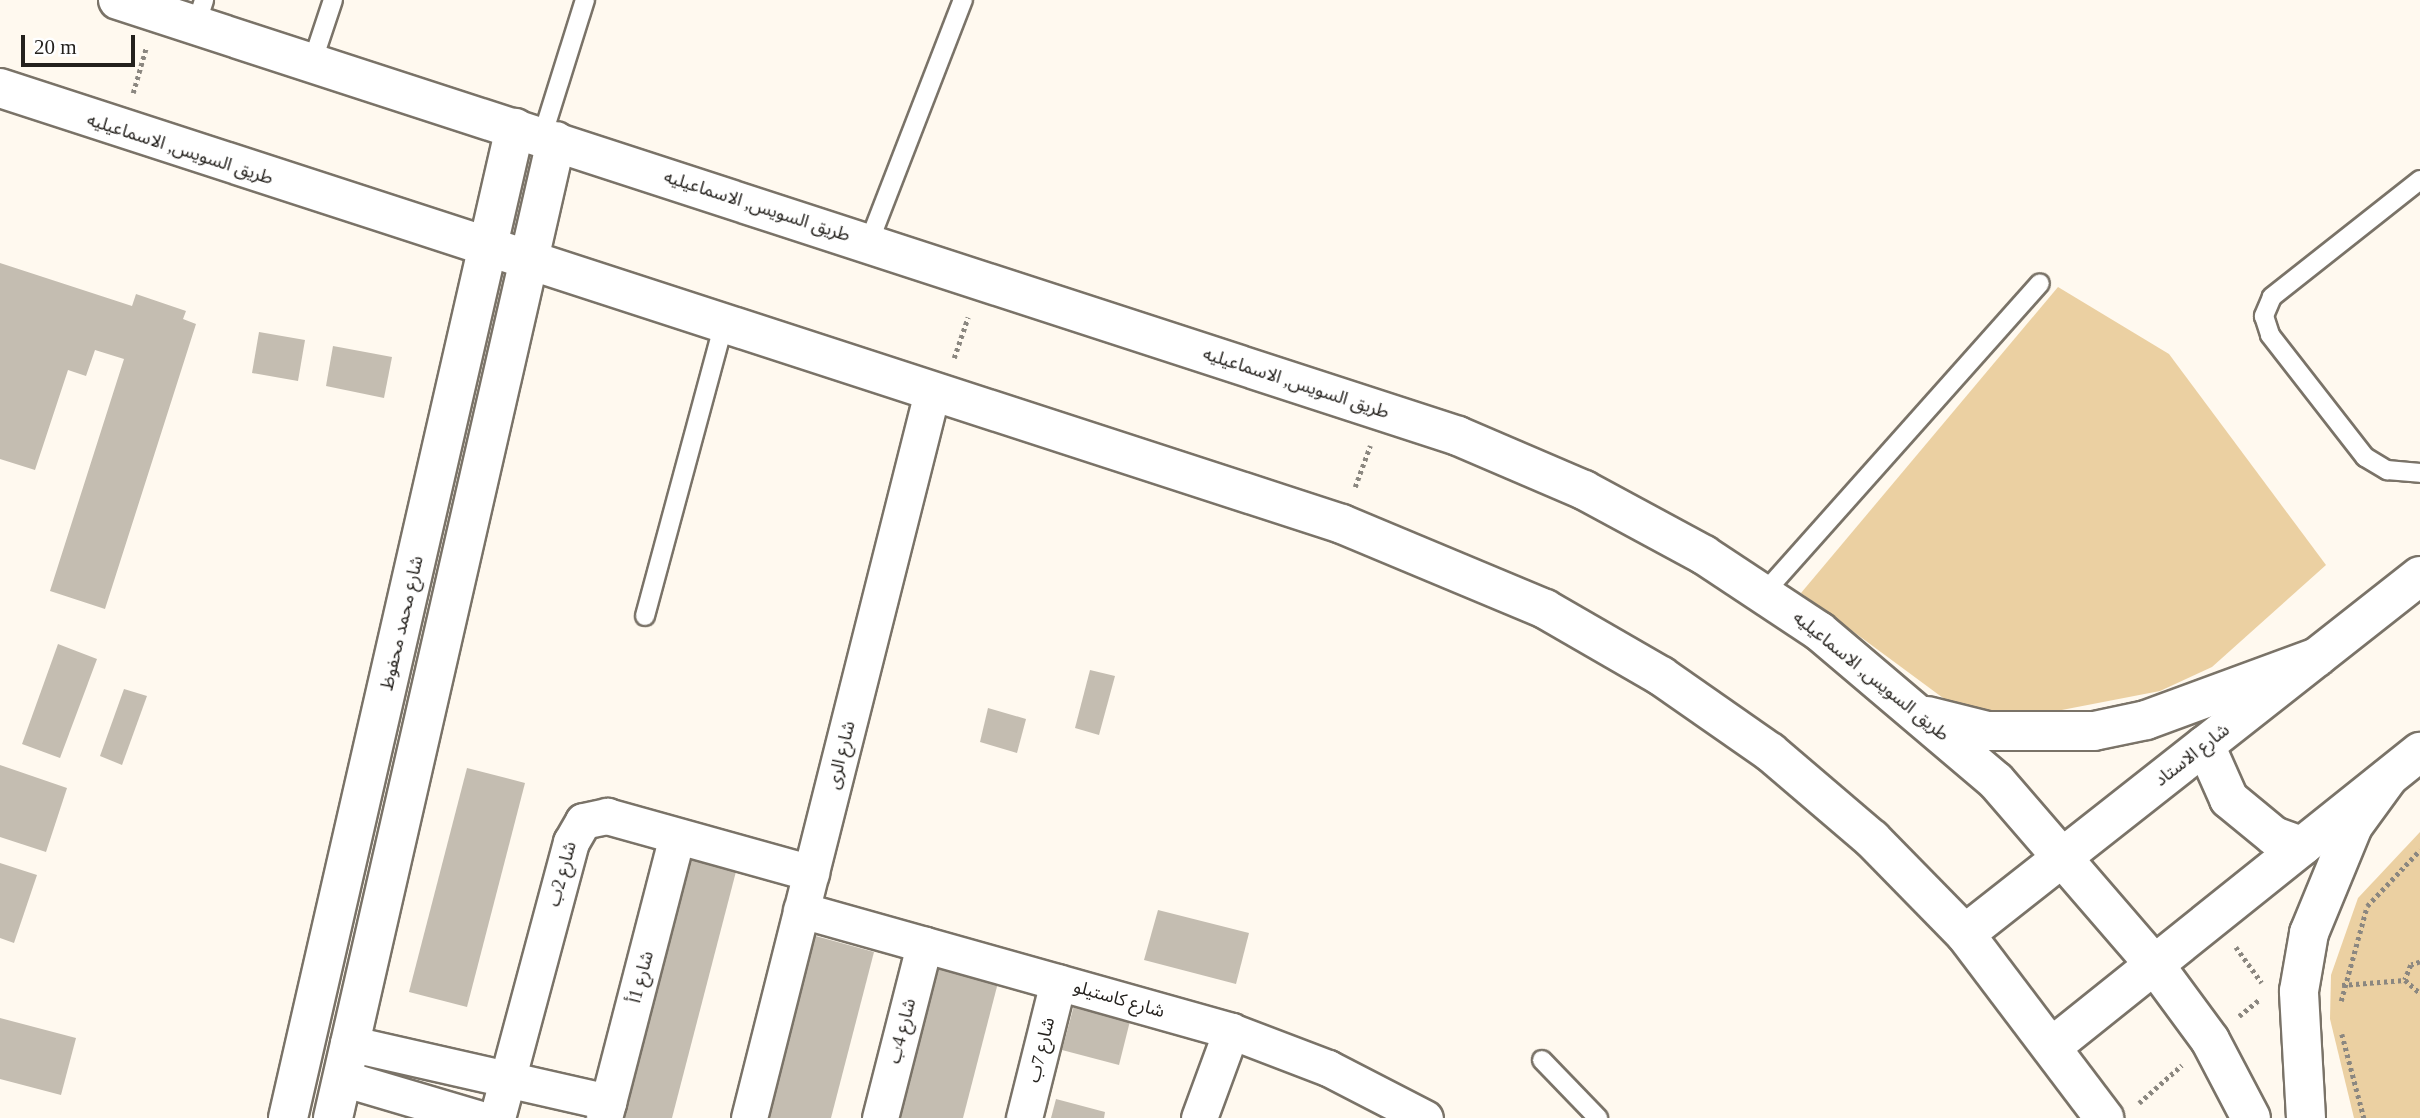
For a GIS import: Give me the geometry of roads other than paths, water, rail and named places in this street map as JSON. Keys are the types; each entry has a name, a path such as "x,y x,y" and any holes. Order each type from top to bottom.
{"main road":[{"name":"طريق السويس, الاسماعيليه","path":"118,0 156,13 200,13 312,63 1383,411 1584,490 1763,594 1926,716 2065,855 2154,964 2210,1040 2251,1118"},
{"name":"طريق السويس, الاسماعيليه","path":"0,88 122,131 1342,524 1545,609 1661,676 1791,769 1872,839 1965,934 2054,1045 2104,1118"},
{"name":"شارع محمد محفوظ","path":"288,1118 488,248 538,135"},
{"path":"333,1118 529,262 538,135"},
{"name":"شارع الاستاد","path":"1965,934 2420,576"},
{"path":"1926,716 1987,731 2094,731 2146,720 2317,657"},
{"path":"2205,745 2229,799 2266,830 2302,846"},
{"path":"2054,1045 2420,752"},
{"path":"2306,1118 2300,991 2309,933 2348,836 2388,778"},
{"path":"360,802 401,813"}],"street":[{"name":"شارع الرى","path":"749,1118 937,393"},
{"name":"شارع 2ب","path":"497,1118 575,830 594,816 607,816 811,873"},
{"name":"شارع 1أ","path":"606,1110 677,836"},
{"name":"شارع كاستيلو","path":"801,910 1231,1031 1328,1068 1425,1118"},
{"name":"شارع 4ب","path":"880,1118 924,945"},
{"name":"شارع 7ب","path":"1024,1118 1058,982"},
{"path":"1199,1118 1231,1031"},
{"path":"345,1061 508,1077 606,1110"},
{"path":"345,1061 477,1118"}],"lane":[{"path":"312,63 333,0"},
{"path":"538,135 585,0"},
{"path":"869,242 963,0"},
{"path":"2420,180 2272,297 2264,316 2270,335 2365,457 2387,470 2420,473"},
{"path":"1763,594 2040,283"},
{"path":"645,616 724,324"},
{"path":"1542,1060 1598,1118"}]}
